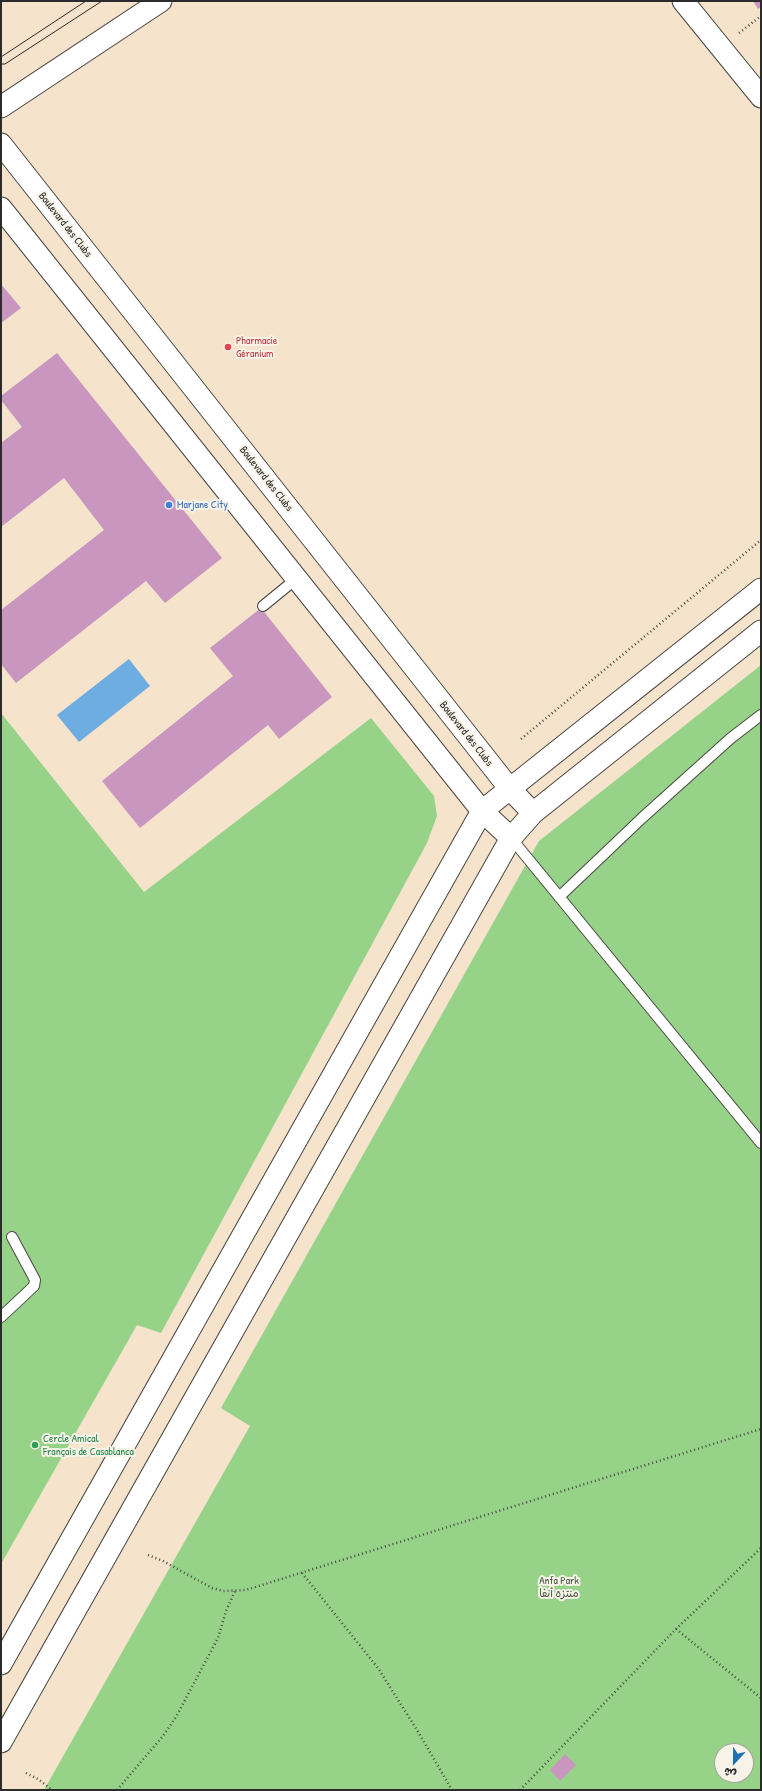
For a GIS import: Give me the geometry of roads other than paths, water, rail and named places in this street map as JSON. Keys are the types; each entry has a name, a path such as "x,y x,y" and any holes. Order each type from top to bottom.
{"street":[{"path":"1,107 161,1"},
{"path":"683,1 761,97"},
{"name":"Boulevard des Clubs","path":"1,144 510,789 533,813"},
{"path":"1,208 482,811 511,838"},
{"path":"1,1664 482,811 761,589"},
{"path":"1,1742 511,838 533,813 761,631"}],"lane":[{"path":"263,606 296,579"},
{"path":"559,897 642,818 731,738 761,715"},
{"path":"511,838 761,1143"},
{"path":"1,1317 34,1286 35,1280 12,1237"}],"water":[{"path":"129,659 150,686 79,742 57,715"}],"tram line":[{"path":"1,57 86,1"},
{"path":"1,64 5,64 102,1"}],"place":[{"name":"Pharmacie Géranium","path":"228,347"},
{"name":"Marjane City","path":"169,505"},
{"name":"Cercle Amical Français de Casablanca","path":"35,1445"}],"park label":[{"name":"Anfa Park منتزه أنفا","path":"559,1587"}]}
